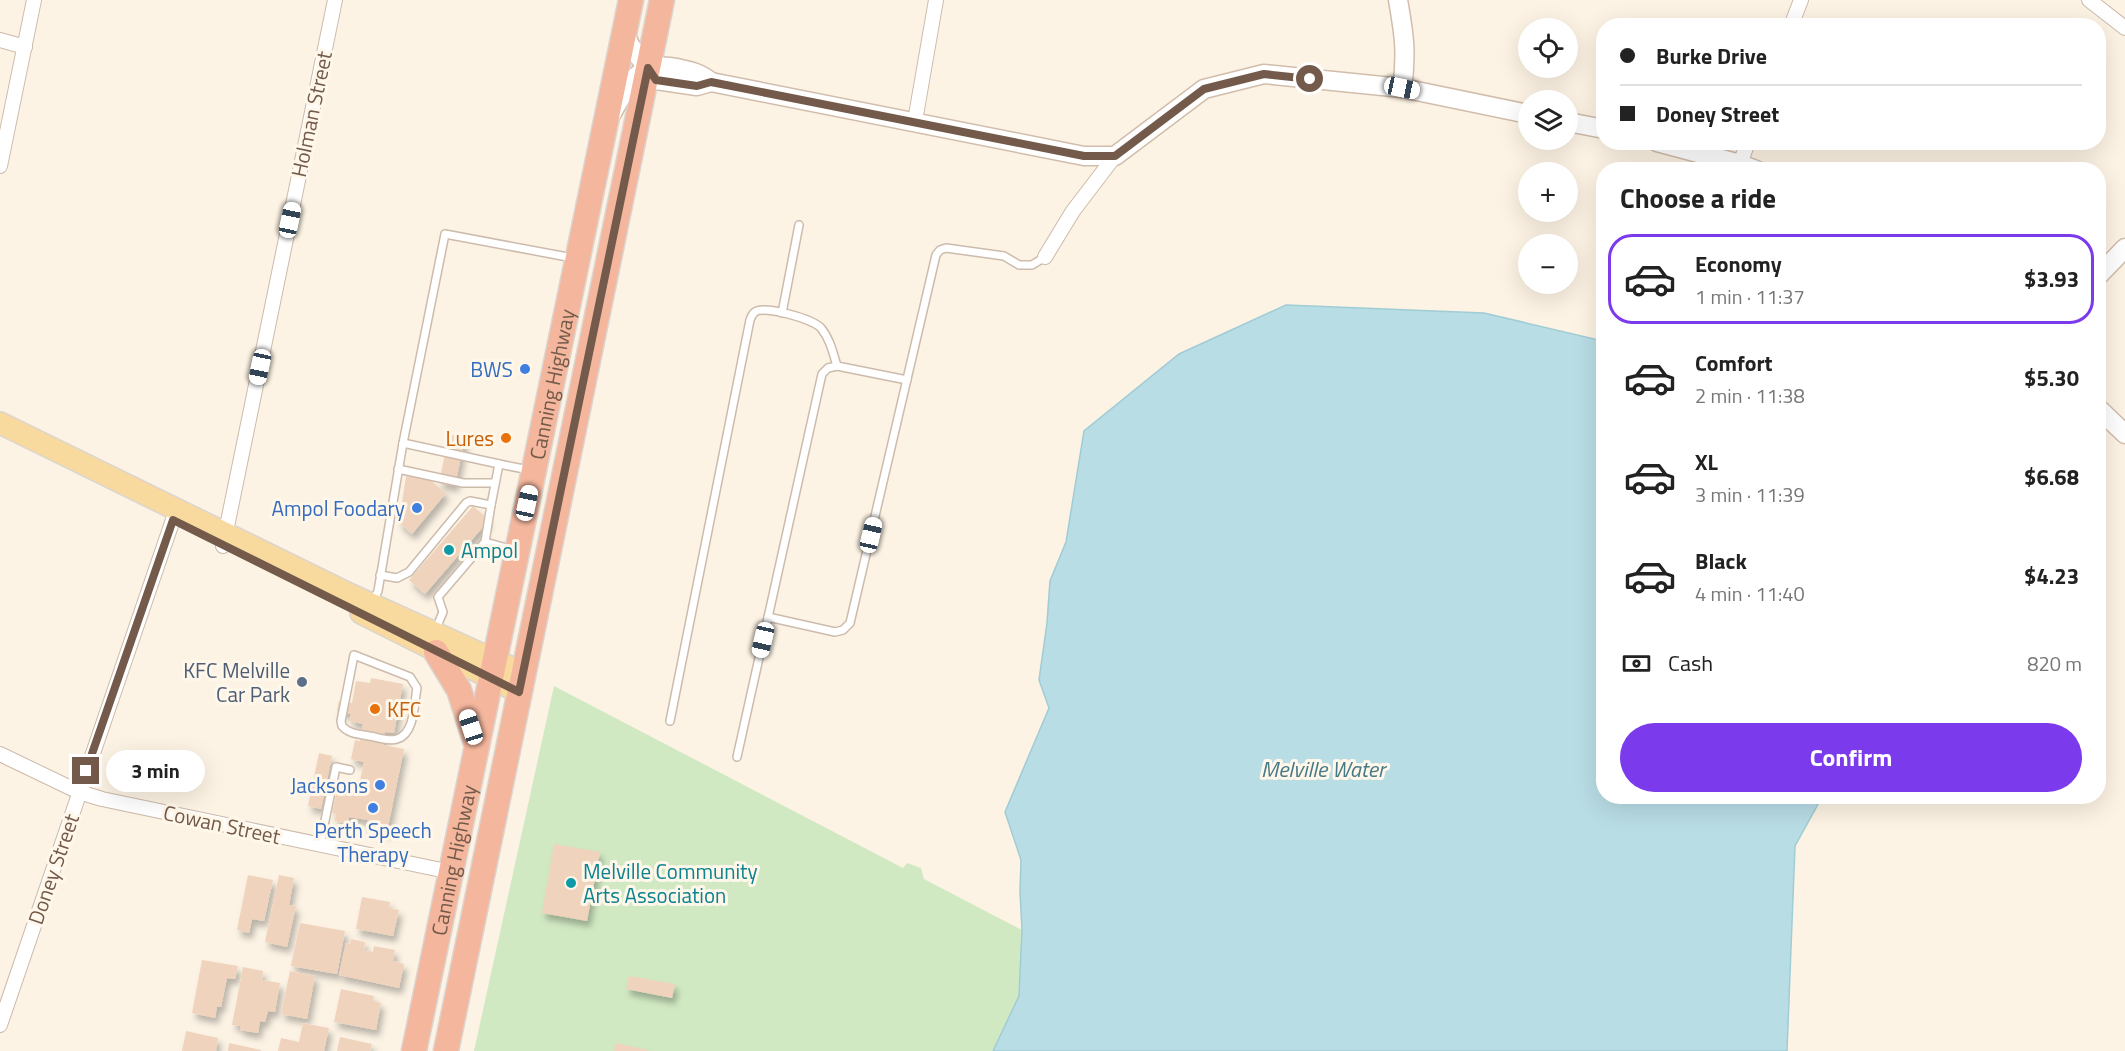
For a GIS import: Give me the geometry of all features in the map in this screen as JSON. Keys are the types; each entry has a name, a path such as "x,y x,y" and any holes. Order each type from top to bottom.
{"highway":[{"name":"Canning Highway","path":"414,1051 631,0"},
{"name":"Canning Highway","path":"446,1051 662,0"},
{"path":"435,642 459,690 477,746"}],"main road":[{"path":"0,423 224,539 521,683"},
{"path":"0,438 175,514"},
{"path":"224,539 372,604 435,642"}],"street":[{"path":"0,166 34,0"},
{"name":"Holman Street","path":"224,539 335,0"},
{"path":"915,121 936,0"},
{"path":"1398,0 1406,63 1402,88"},
{"path":"1794,18 1801,0"},
{"path":"2089,0 2125,28"},
{"path":"624,32 630,45 656,80 697,86 711,82 1084,156 1115,156"},
{"path":"0,40 25,47"},
{"path":"605,125 632,80 648,68"},
{"path":"1045,257 1073,211 1115,156 1204,89 1264,74 1402,88 1518,112"},
{"path":"1578,124 1596,127"},
{"path":"1686,150 1730,162"},
{"path":"2106,268 2125,248"},
{"path":"2106,416 2125,434"},
{"name":"Doney Street","path":"0,1025 175,514"},
{"name":"Cowan Street","path":"0,754 78,792 102,799 451,872"}],"lane":[{"path":"782,314 798,225"},
{"path":"372,604 378,591 403,443 445,234 577,259"},
{"path":"768,617 835,632 843,630 850,623 936,255 940,250 946,248 1004,256 1019,265 1032,265 1045,257"},
{"path":"670,721 750,320 755,312 762,310 805,318 820,327 831,345 837,366"},
{"path":"736,757 822,374 828,368 837,366 907,380"},
{"path":"403,443 534,471"},
{"path":"435,642 443,612 438,597 485,542 499,464"},
{"path":"399,470 463,483 495,483"},
{"path":"380,575 397,578 409,572 466,503 470,501 491,505"},
{"path":"485,542 517,550"},
{"path":"354,655 410,677 415,682 417,688 410,728 405,735 391,740 351,733 342,726 341,721 354,655"},
{"path":"320,845 336,767 350,770"}],"green space":[{"path":"554,686 903,868 907,863 921,868 924,879 1022,930 1019,996 993,1051 474,1051"}],"water":[{"name":"Melville Water","path":"1286,305 1484,313 1596,339 1596,804 1818,804 1795,846 1787,1051 993,1051 1019,996 1022,930 1021,860 1005,812 1049,708 1039,680 1050,581 1066,542 1084,431 1179,354"}],"building":[{"path":"449,434 465,438 455,486 439,483"},
{"name":"Ampol Foodary","path":"406,476 430,480 446,493 412,534 399,523"},
{"name":"Ampol","path":"473,506 489,520 425,594 409,580"},
{"path":"371,678 403,684 394,733 385,732 383,745 404,749 387,832 367,828 368,820 349,817 348,824 335,821 336,814 332,813 339,781 359,785 364,762 351,759 355,740 360,741 363,724 349,721 351,714 337,711 339,701 352,703 356,681 370,683"},
{"path":"319,753 332,756 321,809 308,806"},
{"name":"Melville Community Arts Association","path":"554,844 600,852 587,921 542,913"},
{"path":"248,875 273,880 264,921 252,919 249,933 237,930"},
{"path":"279,875 294,878 289,905 296,906 287,947 265,942"},
{"path":"362,897 390,902 389,908 399,910 393,936 356,929"},
{"path":"300,923 345,931 337,974 291,966"},
{"path":"351,939 365,942 364,950 373,952 374,946 395,950 393,961 404,964 399,988 339,975 346,943 350,944"},
{"path":"202,960 238,966 235,979 227,978 221,1007 217,1007 215,1018 192,1013"},
{"path":"243,967 263,971 262,980 280,983 275,1012 268,1011 265,1022 260,1021 258,1033 240,1030 241,1026 232,1025"},
{"path":"290,971 315,976 307,1019 281,1014"},
{"path":"629,976 675,984 672,998 626,989"},
{"path":"341,989 374,996 373,1001 381,1003 376,1030 334,1022"},
{"path":"303,1023 329,1028 324,1051 278,1051 281,1038 299,1042"},
{"path":"186,1031 218,1038 216,1051 182,1051"},
{"path":"340,1037 372,1044 370,1051 337,1051"},
{"path":"229,1043 261,1050 261,1051 228,1051"},
{"path":"616,1043 648,1050 648,1051 614,1051"}],"place":[{"name":"BWS","path":"525,369"},
{"name":"Lures","path":"506,438"},
{"name":"Ampol Foodary","path":"417,508"},
{"name":"Ampol","path":"449,550"},
{"name":"KFC Melville Car Park","path":"302,682"},
{"name":"KFC","path":"375,709"},
{"name":"Jacksons","path":"380,785"},
{"name":"Perth Speech Therapy","path":"373,808"},
{"name":"Melville Community Arts Association","path":"571,883"}],"route":[{"path":"86,771 173,520 519,692 648,68 656,80 697,86 711,82 1084,156 1115,156 1204,89 1264,74 1310,79"}]}
